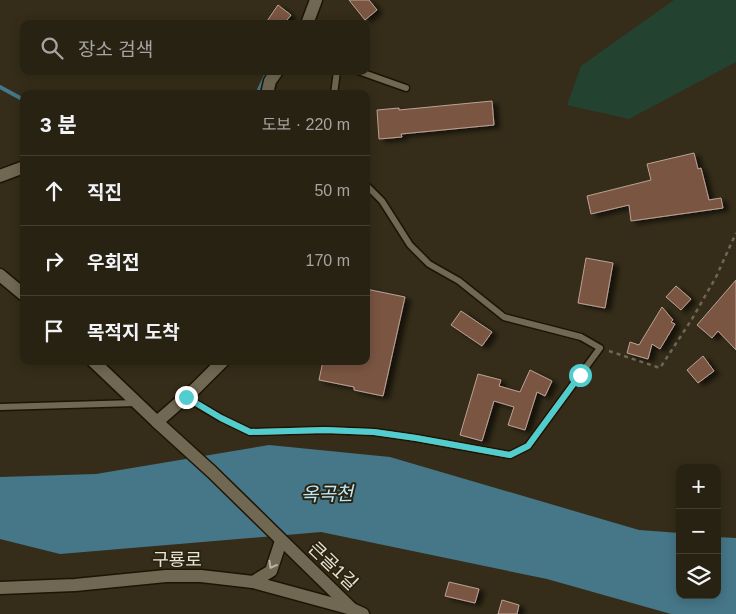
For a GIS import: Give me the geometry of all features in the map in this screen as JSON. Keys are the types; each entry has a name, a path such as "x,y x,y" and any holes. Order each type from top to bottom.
{"street":[{"path":"308,20 316,0"},
{"path":"268,90 270,81 274,75"},
{"path":"0,176 20,168"},
{"path":"0,275 20,292"},
{"name":"큰골1길","path":"97,365 357,611"},
{"path":"156,422 186,397 219,365"},
{"path":"253,582 270,571 282,540"},
{"name":"구룡로","path":"0,588 75,585 166,576 201,576 253,582 357,611"}],"lane":[{"path":"335,90 336,75"},
{"path":"369,75 406,88"},
{"path":"186,397 221,418 250,432 325,430 374,432 510,455 528,446 600,348 581,337 504,318 459,281 429,264 410,245 382,201 370,189"},
{"path":"0,407 137,403"}],"path":[{"path":"600,348 660,368 692,319 716,276 736,233"}],"green space":[{"path":"674,0 736,0 736,62 629,119 567,105 581,66"}],"water":[{"name":"옥곡천","path":"269,445 390,457 639,530 676,533 676,599 721,599 721,537 736,538 736,614 671,614 547,579 321,532 60,554 0,539 0,477 96,474"}],"building":[{"path":"349,0 369,0 377,10 365,20"},
{"path":"278,5 291,15 287,20 268,20"},
{"path":"492,101 494,125 401,134 402,137 379,139 377,110 399,108 399,110"},
{"path":"694,153 698,169 701,168 709,200 721,198 723,208 631,221 629,205 591,214 587,196 651,180 647,164"},
{"path":"586,258 613,263 605,308 578,303"},
{"path":"736,280 736,350 718,331 712,338 697,325"},
{"path":"676,286 691,299 681,310 666,297"},
{"path":"370,290 405,297 383,396 354,390 354,387 319,380 322,365 370,365"},
{"path":"662,307 673,320 671,322 675,324 660,349 652,344 648,359 627,353 630,342 639,345"},
{"path":"461,311 492,332 482,346 451,325"},
{"path":"703,356 714,371 698,383 687,370"},
{"path":"530,370 552,381 545,396 537,392 525,430 508,425 514,407 494,401 482,441 460,435 478,374 501,380 499,386 520,392"},
{"path":"449,582 479,589 475,603 445,596"},
{"path":"502,600 519,605 517,614 498,614"}],"waterway":[{"path":"259,90 266,75"},
{"path":"0,87 20,98"}],"route":[{"path":"186,397 221,418 250,432 325,430 374,432 510,455 528,446 580,375"}]}
